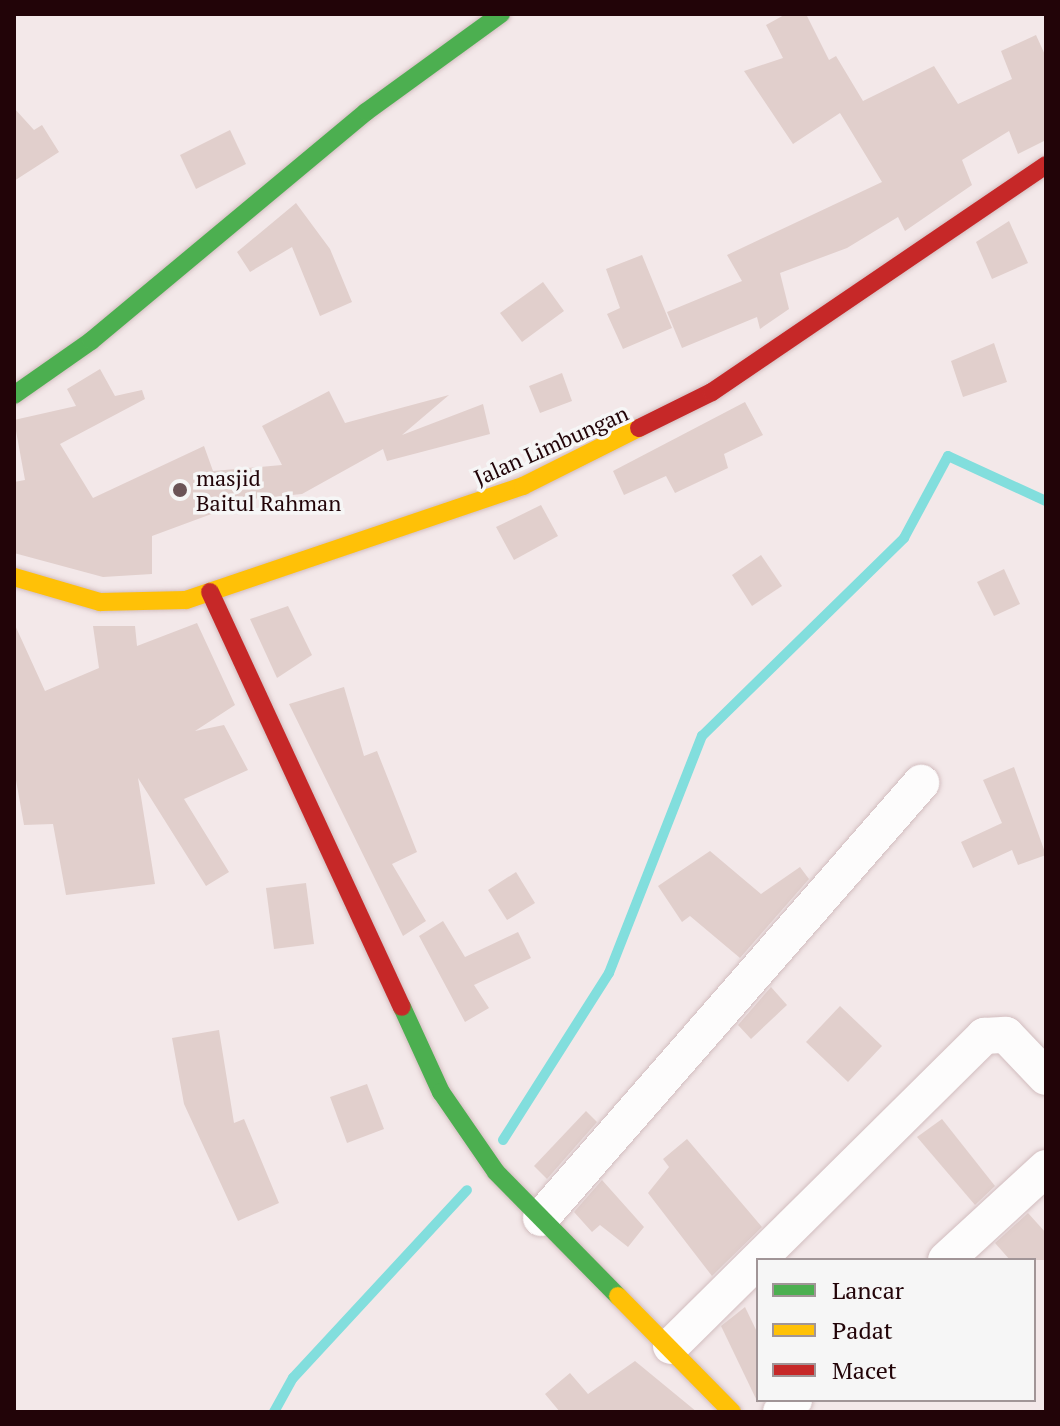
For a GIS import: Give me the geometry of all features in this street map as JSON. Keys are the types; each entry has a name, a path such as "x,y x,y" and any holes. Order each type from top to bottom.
{"street":[{"path":"14,395 91,341 366,112 501,14"},
{"name":"Jalan Limbungan","path":"14,577 129,605 210,592 523,486 651,427 1046,165"},
{"path":"210,592 441,1092 496,1172 671,1346 732,1412"},
{"path":"541,1218 921,783"},
{"path":"760,1258 984,1036 1006,1035 1046,1077"},
{"path":"948,1258 1046,1168"},
{"path":"671,1346 756,1262"}],"building":[{"path":"786,14 806,14 829,60 836,56 863,101 934,66 958,104 1012,79 1001,51 1036,35 1046,57 1046,140 1018,154 1009,131 962,160 972,185 905,231 898,217 847,248 780,273 789,309 760,329 757,317 682,348 667,312 742,281 727,255 882,182 840,113 793,144 744,71 783,58 766,25"},
{"path":"14,108 34,130 42,125 59,152 14,181"},
{"path":"230,130 246,164 196,189 180,155"},
{"path":"296,203 330,249 352,302 320,316 292,247 250,272 237,252"},
{"path":"1009,221 1028,263 992,279 976,242"},
{"path":"642,255 672,328 623,349 607,314 620,308 606,269"},
{"path":"543,282 564,311 522,342 500,313"},
{"path":"994,343 1007,382 963,397 951,361"},
{"path":"100,369 115,396 142,390 145,399 60,444 93,498 204,446 213,471 282,465 262,426 329,391 345,423 449,395 402,435 483,404 490,434 387,461 383,449 302,494 252,499 152,536 152,574 103,577 14,553 14,482 25,480 14,420 76,406 67,389"},
{"path":"562,373 572,401 540,413 529,386"},
{"path":"745,402 763,435 724,454 728,468 675,493 666,476 624,495 613,471"},
{"path":"541,505 558,536 514,560 496,527"},
{"path":"761,555 782,586 752,606 732,575"},
{"path":"1004,569 1020,604 994,616 977,582"},
{"path":"288,606 312,655 277,678 250,619"},
{"path":"14,623 45,691 99,668 93,626 135,626 137,646 197,623 235,705 195,731 224,725 248,770 184,799 229,872 206,886 138,778 155,884 66,895 53,824 24,825 14,769"},
{"path":"344,687 364,756 377,751 417,852 392,864 426,921 403,936 289,704"},
{"path":"1014,767 1046,855 1018,865 1012,850 973,868 961,842 1002,823 983,780"},
{"path":"710,851 761,894 800,867 809,879 740,958 690,916 682,922 658,886"},
{"path":"516,872 535,903 507,920 488,890"},
{"path":"306,883 314,944 274,949 266,888"},
{"path":"443,921 465,957 518,932 531,958 474,985 489,1008 465,1022 419,936"},
{"path":"771,987 787,1005 751,1039 738,1025"},
{"path":"840,1006 882,1046 848,1082 806,1042"},
{"path":"219,1030 234,1123 244,1119 279,1203 238,1221 184,1104 172,1038"},
{"path":"367,1084 384,1129 347,1143 330,1097"},
{"path":"586,1111 597,1122 547,1179 534,1166"},
{"path":"942,1119 995,1186 975,1205 917,1137"},
{"path":"687,1139 762,1227 712,1276 648,1193 669,1167 663,1159"},
{"path":"602,1180 644,1227 628,1247 600,1225 592,1232 574,1212"},
{"path":"1028,1213 1046,1233 1046,1260 1008,1258 995,1243"},
{"path":"745,1307 756,1330 756,1399 721,1326"},
{"path":"635,1361 697,1412 560,1412 545,1394 570,1373 588,1394"}],"waterway":[{"path":"503,1140 609,973 702,736 904,538 948,456 1046,501"},
{"path":"274,1412 293,1378 467,1190"}],"traffic: fast":[{"path":"14,395 91,341 366,112 501,14"},
{"path":"402,1007 441,1092 496,1172 618,1296"}],"traffic: slow":[{"path":"14,577 100,602 186,600 523,486 639,428"},
{"path":"618,1296 732,1412"}],"traffic: jam":[{"path":"639,428 712,392 1046,165"},
{"path":"210,592 402,1007"}],"place":[{"name":"masjid Baitul Rahman","path":"180,490"}]}
